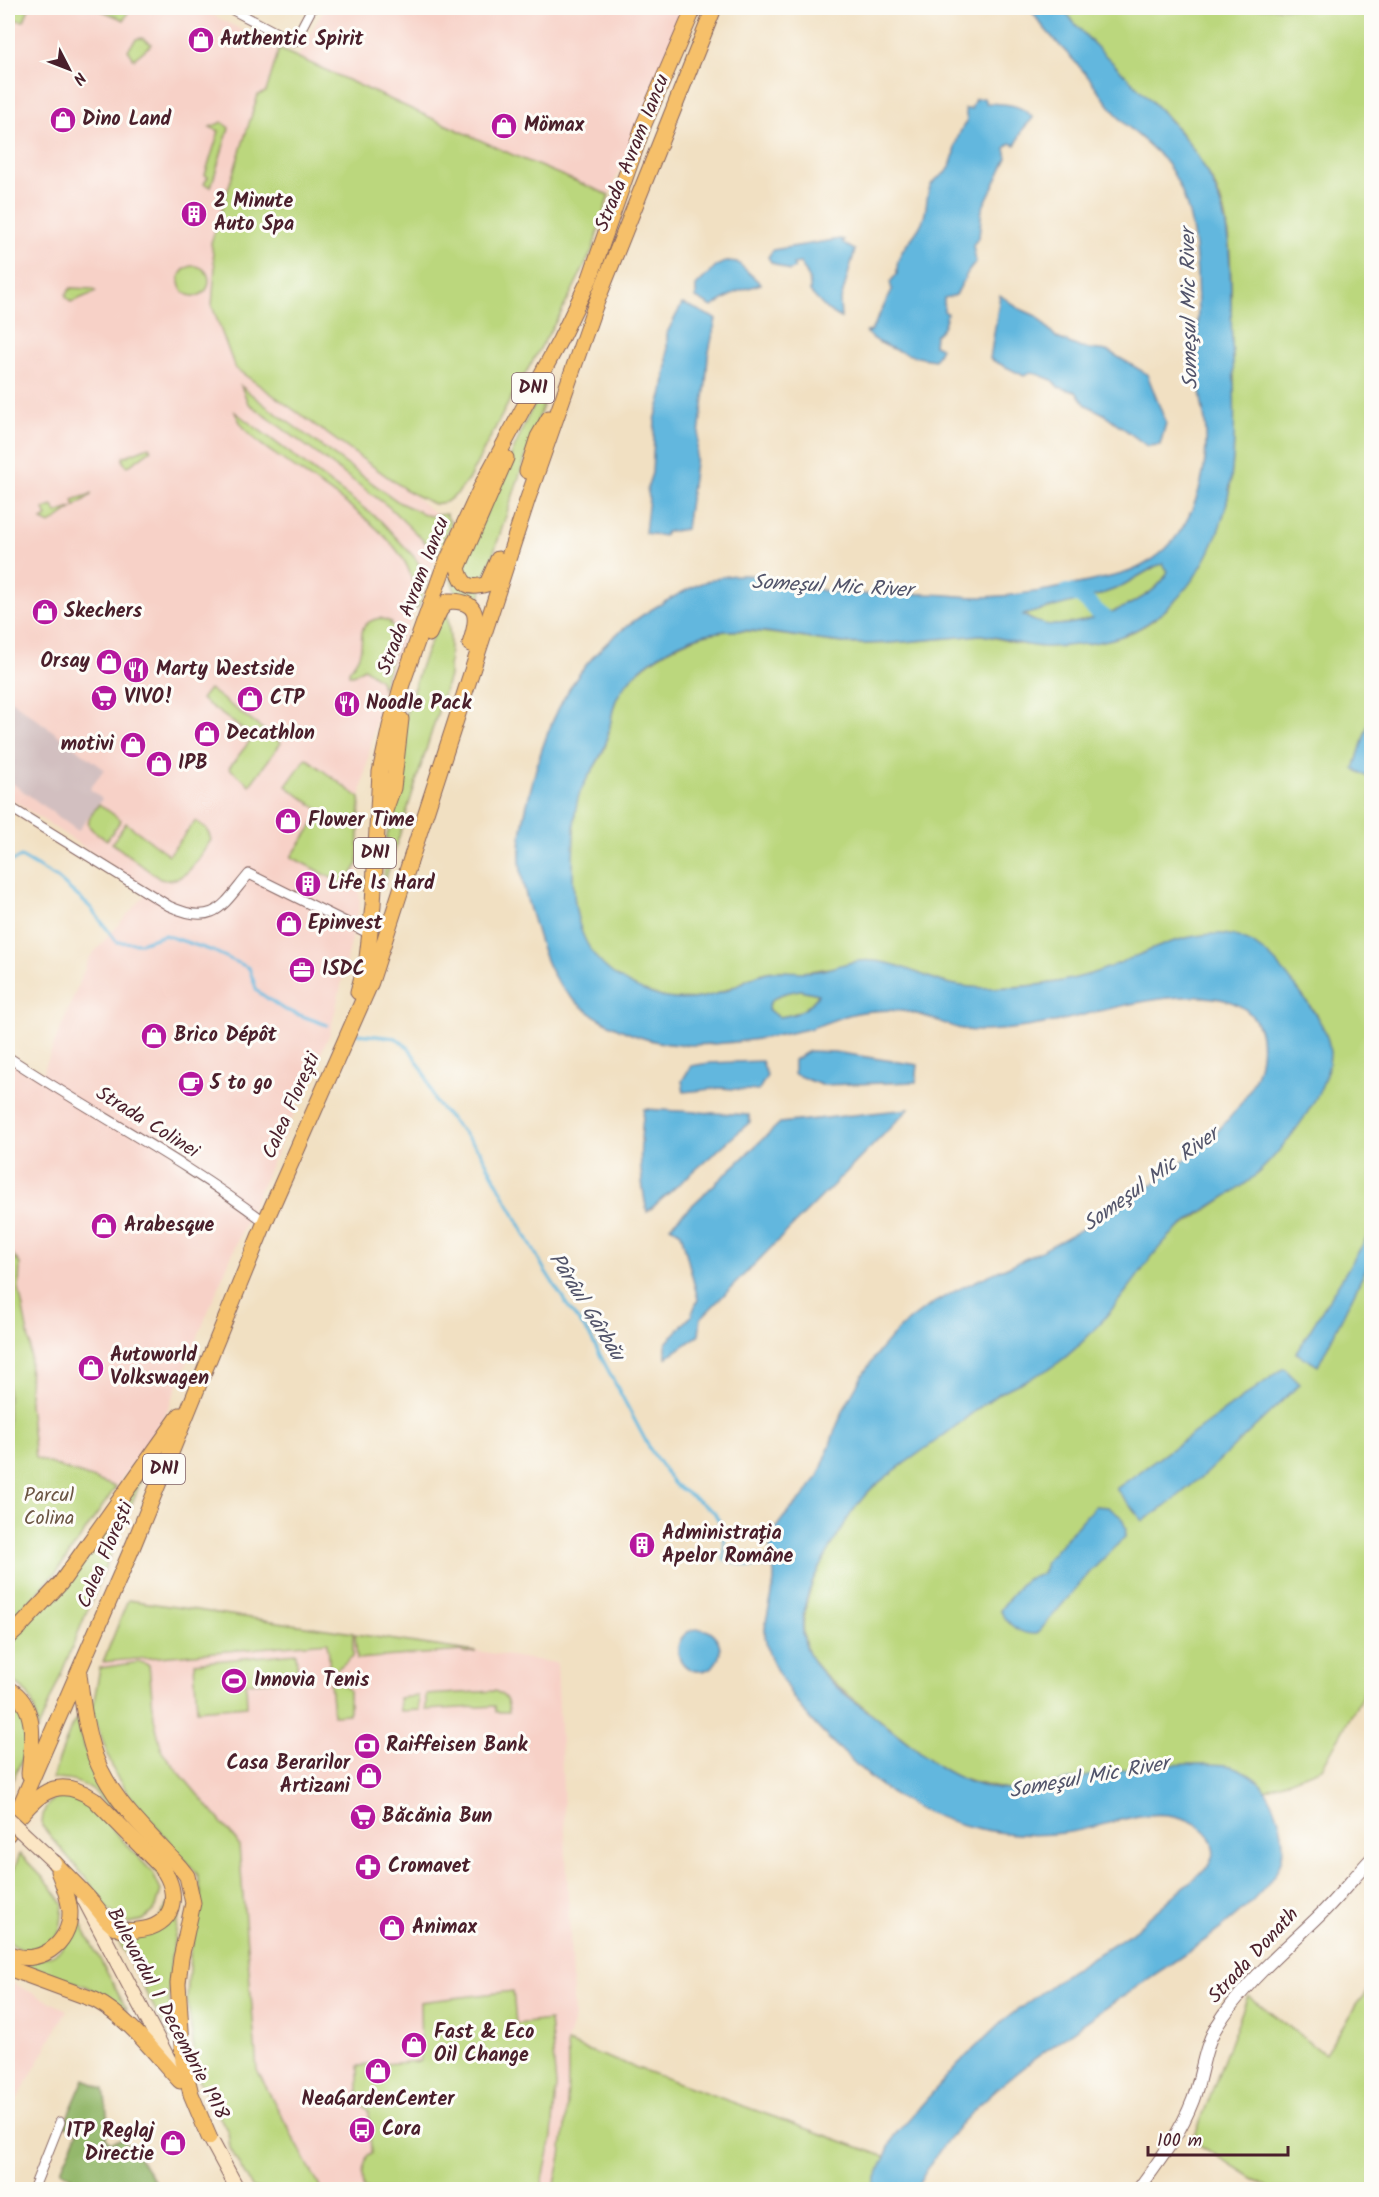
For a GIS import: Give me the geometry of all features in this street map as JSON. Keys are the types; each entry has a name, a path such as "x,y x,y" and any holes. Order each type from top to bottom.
{"main road":[{"name":"Strada Avram Iancu","path":"347,1032 378,961 595,306 714,8"},
{"name":"Strada Avram Iancu","path":"347,1032 370,934 380,772 402,684 442,572 483,483 560,340 590,278 644,124 693,9"},
{"path":"524,404 516,434 458,568 461,579 468,585 478,588 487,584 492,576 538,437 567,385"},
{"path":"376,836 393,788 399,729 408,692 430,631 440,610 448,601 469,605 475,613 477,623 467,655 465,694"},
{"name":"Calea Florești","path":"9,1826 24,1798 79,1673 265,1222 347,1032"},
{"path":"8,1638 60,1584 195,1393"},
{"path":"79,1673 92,1749 103,1773 116,1796 179,1866 191,1886 192,1910 181,1958 178,2001 187,2078 191,2094 209,2137"},
{"path":"8,1688 25,1703 31,1722 31,1755 24,1798"},
{"path":"9,1826 45,1792 61,1787 82,1791 94,1799 170,1878 173,1891 170,1910 164,1918 151,1927 131,1930 115,1927 54,1862"},
{"name":"Bulevardul 1 Decembrie 1918","path":"9,1826 54,1862 78,1891 238,2190"},
{"path":"8,1953 21,1958 39,1956 54,1948 66,1932 70,1910 65,1889 54,1862"},
{"path":"8,1968 108,2007 125,2020 180,2081"}],"street":[{"path":"229,8 294,42 312,8"},
{"path":"8,807 185,914 201,916 212,913 222,906 249,874 370,934"},
{"name":"Strada Colinei","path":"8,1057 207,1181 265,1222"},
{"name":"Strada Donath","path":"1138,2190 1169,2148 1184,2122 1194,2097 1209,2041 1226,2013 1258,1975 1318,1917 1371,1858"},
{"path":"33,2190 60,2122"}],"shaded area":[{"path":"8,8 199,8 279,49 216,261 235,368 409,492 448,524 381,696 360,798 358,864 360,904 330,1033 242,1230 164,1418 116,1487 35,1458 29,1404 30,1344 19,1289 20,1264 8,1248 8,1073 12,1064 42,1074 89,958 149,890 8,797"},
{"path":"324,8 686,8 609,195 596,192 297,59"},
{"path":"8,698 104,769 90,789 102,799 78,831 8,780"},
{"path":"128,1600 557,1663 574,2019 567,2043 569,2076 559,2170 553,2189 285,2189 255,2139 225,1916 146,1780 125,1665 100,1668"},
{"path":"8,1981 67,2010 8,2116"}],"green space":[{"path":"8,8 29,8 24,21 8,19"},
{"path":"96,8 130,8 124,20"},
{"path":"1063,8 1371,8 1372,1678 1322,1768 1265,1790 1257,1780 1247,1774 1233,1767 1221,1765 1141,1767 1031,1788 1008,1790 952,1775 821,1671 810,1656 804,1637 804,1615 819,1567 831,1544 844,1522 871,1489 1175,1231 1245,1184 1281,1149 1320,1089 1326,1036 1315,1013 1291,981 1220,934 1203,936 1159,948 1090,975 1045,984 970,988 932,979 846,968 828,968 799,972 768,972 709,996 673,999 631,986 598,961 587,946 580,928 573,886 576,803 585,782 604,750 615,702 623,688 637,672 673,648 711,633 732,631 754,631 862,644 981,635 1029,645 1106,640 1135,631 1162,613 1184,590 1208,552 1225,510 1234,449 1235,405 1229,240 1221,200 1204,167 1174,124 1099,51"},
{"path":"142,38 152,44 134,59 128,50 136,39"},
{"path":"279,49 513,155 609,195 592,251 561,313 512,396 468,480 458,493 446,502 434,504 409,492 235,368 212,306 215,267 211,243 258,95 266,92"},
{"path":"222,122 229,128 211,187 204,184 208,177 205,175 219,131 210,127"},
{"path":"194,266 204,271 209,281 204,291 194,296 184,291 179,281 184,271"},
{"path":"71,288 93,289 96,292 71,302 66,294"},
{"path":"550,384 488,570 482,580 471,581 463,566 529,414"},
{"path":"241,386 400,503 429,516 446,514 451,524 437,556 389,507 248,403"},
{"path":"235,412 381,521 415,558 427,577 419,607 415,609 408,568 386,537 353,508 268,450 243,427"},
{"path":"149,447 151,450 130,465 127,466 123,462 123,457"},
{"path":"91,494 91,495 75,506 73,500"},
{"path":"53,506 56,513 73,508 50,524 42,520 47,517 44,509"},
{"path":"1163,564 1168,571 1161,582 1149,593 1118,610 1083,621 1053,625 1037,622 1023,614 1099,595 1118,588"},
{"path":"452,570 482,591 476,608 457,595 449,575"},
{"path":"447,610 450,638 449,676 383,888 387,835 393,816 404,720 421,665 442,614"},
{"path":"380,618 391,622 398,636 382,689 380,680 364,668 349,675 361,649 363,628 366,624"},
{"path":"209,689 281,743 250,785 229,768 253,737 201,699"},
{"path":"306,758 360,798 358,864 345,885 291,857 322,812 286,786"},
{"path":"99,804 121,820 107,840 89,825 90,817"},
{"path":"195,821 207,829 211,840 190,869 177,878 160,879 112,843 126,823 169,855"},
{"path":"800,990 819,994 802,1011 791,1015 779,1017 768,1010 775,998"},
{"name":"Parcul Colina","path":"8,1248 20,1264 19,1289 30,1344 29,1404 35,1458 116,1487 58,1570 8,1621"},
{"path":"144,1474 37,1732 36,1715 31,1700 22,1689 8,1680 8,1638"},
{"path":"128,1600 353,1633 353,1656 330,1675 328,1642 103,1662"},
{"path":"355,1634 476,1652 463,1653 462,1651 357,1659"},
{"name":"Innovia Tenis","path":"296,1653 298,1679 246,1683 247,1706 197,1710 194,1663"},
{"path":"140,1662 149,1665 154,1718 162,1752 239,1846 257,2070 321,2189 253,2189 230,2148 228,2132 198,2078 187,1999 190,1955 200,1905 201,1892 198,1875 127,1792 115,1774 92,1712 100,1668"},
{"path":"330,1682 340,1682 349,1690 349,1714 333,1715"},
{"path":"495,1691 506,1699 509,1712 496,1712 495,1706 426,1710 426,1695"},
{"path":"418,1696 419,1710 400,1711 399,1698"},
{"path":"8,1697 17,1706 24,1724 27,1749 8,1789"},
{"path":"77,1717 85,1749 172,1869 180,1885 182,1898 171,1958 169,1993 172,2041 113,1931 148,1933 175,1895 96,1793 76,1782 52,1779 71,1727"},
{"path":"66,1794 78,1795 91,1806 153,1873 161,1890 156,1908 143,1920 129,1923 118,1918 103,1905 88,1881 42,1826 43,1814 47,1805"},
{"path":"20,1854 50,1885 63,1904 59,1932 55,1939 35,1950 21,1948 8,1941 8,1885"},
{"path":"75,1913 127,2010 88,1987 8,1959 46,1957 54,1954 67,1941"},
{"path":"1371,1986 1371,2189 1270,2189 1193,2141 1248,1996 1325,2054"},
{"path":"513,1991 516,2024 550,2020 556,2086 552,2137 541,2189 363,2189 362,2174 367,2156 371,2154 369,2111 358,2101 358,2066 421,2061 420,2002"},
{"path":"567,2043 886,2157 871,2189 553,2190 566,2117"},
{"path":"84,2079 104,2089 108,2121 106,2137 110,2142 122,2139 133,2149 160,2189 75,2189 67,2184 72,2177 61,2170 78,2132 64,2125"}],"water":[{"path":"1030,8 1063,8 1081,31 1177,128 1202,163 1220,201 1230,261 1235,405 1234,449 1225,510 1200,569 1173,603 1139,628 1119,637 1084,644 1039,647 981,635 863,644 734,630 693,638 646,664 626,684 614,706 606,743 579,795 575,819 573,883 579,925 586,942 596,958 610,972 629,984 661,997 679,999 707,997 764,973 817,971 858,961 882,962 959,986 991,988 1037,985 1089,974 1174,941 1206,934 1222,934 1248,941 1279,966 1317,1017 1330,1047 1327,1071 1310,1109 1269,1162 1242,1186 1196,1215 1171,1235 1106,1317 1068,1355 1044,1372 992,1398 871,1489 843,1527 815,1576 806,1603 803,1630 805,1643 815,1664 843,1692 938,1766 971,1782 998,1789 1015,1790 1138,1768 1189,1764 1227,1765 1244,1772 1262,1785 1274,1806 1283,1844 1279,1866 1256,1898 1201,1943 1061,2039 996,2090 969,2115 945,2143 916,2189 871,2189 894,2136 958,2064 1004,2020 1069,1972 1131,1933 1208,1866 1213,1856 1213,1842 1200,1826 1174,1816 1160,1815 1132,1817 1063,1833 1040,1835 993,1831 970,1827 926,1812 885,1789 858,1767 810,1719 793,1697 770,1656 765,1629 774,1581 770,1551 772,1537 780,1521 817,1478 851,1395 887,1341 911,1319 938,1300 1027,1258 1091,1224 1166,1175 1201,1147 1230,1117 1251,1087 1261,1056 1258,1025 1242,1007 1216,998 1183,997 1148,1001 1050,1023 1003,1030 974,1031 913,1013 885,1010 850,1014 804,1030 777,1036 692,1045 657,1042 620,1029 586,1010 555,978 543,952 526,896 521,868 520,843 527,806 550,727 578,676 617,634 641,616 695,586 721,577 752,575 820,590 867,595 932,594 981,597 1023,594 1092,581 1132,570 1160,554 1184,525 1199,491 1206,435 1199,371 1196,256 1186,202 1170,168 1124,123 1090,79 1036,18","holes":["1163,564 1168,571 1161,582 1149,593 1118,610 1083,621 1054,625 1038,622 1023,615 1099,595 1118,588","800,990 819,994 806,1008 791,1015 779,1017 768,1010 771,1001 775,998"]},
{"path":"984,98 986,103 1006,104 1023,109 1033,118 1023,129 1016,145 1011,143 1005,148 1007,158 982,209 979,237 973,245 976,262 956,295 944,298 944,311 947,313 944,325 935,335 934,345 941,348 935,360 918,357 888,347 866,332 871,331 892,290 890,282 897,274 899,257 921,225 931,185 950,166 958,136 967,121 965,109 971,109 975,99"},
{"path":"844,240 842,243 855,250 840,303 841,318 826,309 810,292 808,277 800,263 793,264 795,268 789,271 771,262 768,257 773,250"},
{"path":"728,261 737,262 761,284 736,292 712,307 696,298 696,286 716,266"},
{"path":"1000,295 1018,308 1036,316 1057,338 1081,348 1108,351 1147,374 1166,423 1160,445 1147,446 1104,414 1086,405 1076,392 1058,387 1052,380 1032,372 1024,376 990,359"},
{"path":"682,304 716,319 708,356 686,529 666,532 664,536 645,533 649,497 647,488 652,473 655,420 663,392 667,365 667,333"},
{"path":"1371,714 1371,779 1354,769"},
{"path":"809,1051 834,1052 918,1065 916,1082 821,1085 794,1074 794,1060"},
{"path":"762,1061 767,1076 758,1091 721,1088 684,1092 682,1081 691,1066"},
{"path":"644,1109 749,1115 750,1122 647,1212 642,1185 641,1160"},
{"path":"909,1109 701,1318 699,1335 666,1358 666,1343 691,1316 698,1299 681,1233 670,1226 780,1123"},
{"path":"1371,1231 1371,1259 1318,1366 1296,1353"},
{"path":"1284,1368 1300,1384 1205,1474 1166,1506 1143,1521 1116,1489"},
{"path":"1095,1506 1108,1507 1121,1517 1126,1528 1125,1537 1090,1572 1037,1634 1025,1633 1015,1628 1000,1610 1024,1581 1042,1574 1046,1561"},
{"path":"699,1629 707,1630 714,1635 719,1642 719,1658 714,1665 707,1670 699,1671 691,1670 684,1665 679,1658 678,1650 679,1642 684,1635 691,1630"}],"waterway":[{"name":"Someşul Mic River","path":"1067,592 1084,599 1109,620"},
{"name":"Pârâul Gârbău","path":"8,863 21,857 57,878 90,907 117,942 140,943 165,935 213,951 249,968 257,991 283,1009 327,1025"},
{"name":"Pârâul Gârbău","path":"357,1034 396,1038 409,1048 425,1074 435,1102 480,1151 544,1269 590,1336 650,1449 674,1484 714,1512 725,1532 724,1559 749,1566 777,1567"}],"place":[{"name":"Authentic Spirit","path":"201,40"},
{"name":"Dino Land","path":"63,120"},
{"name":"Mömax","path":"504,126"},
{"name":"2 Minute Auto Spa","path":"194,214"},
{"name":"Skechers","path":"45,612"},
{"name":"Orsay","path":"109,662"},
{"name":"Marty Westside","path":"136,670"},
{"name":"VIVO!","path":"104,698"},
{"name":"CTP","path":"250,699"},
{"name":"Noodle Pack","path":"347,704"},
{"name":"Decathlon","path":"207,734"},
{"name":"motivi","path":"133,745"},
{"name":"IPB","path":"159,764"},
{"name":"Flower Time","path":"288,821"},
{"name":"Life Is Hard","path":"308,884"},
{"name":"Epinvest","path":"289,924"},
{"name":"ISDC","path":"302,970"},
{"name":"Brico Dépôt","path":"154,1036"},
{"name":"5 to go","path":"191,1084"},
{"name":"Arabesque","path":"104,1226"},
{"name":"Autoworld Volkswagen","path":"91,1368"},
{"name":"Administrația Apelor Române","path":"642,1545"},
{"name":"Innovia Tenis","path":"234,1681"},
{"name":"Raiffeisen Bank","path":"367,1746"},
{"name":"Casa Berarilor Artizani","path":"369,1776"},
{"name":"Băcănia Bun","path":"363,1817"},
{"name":"Cromavet","path":"368,1867"},
{"name":"Animax","path":"392,1928"},
{"name":"Fast & Eco Oil Change","path":"414,2045"},
{"name":"NeaGardenCenter","path":"378,2071"},
{"name":"Cora","path":"362,2130"},
{"name":"ITP Reglaj Directie","path":"173,2143"}]}
